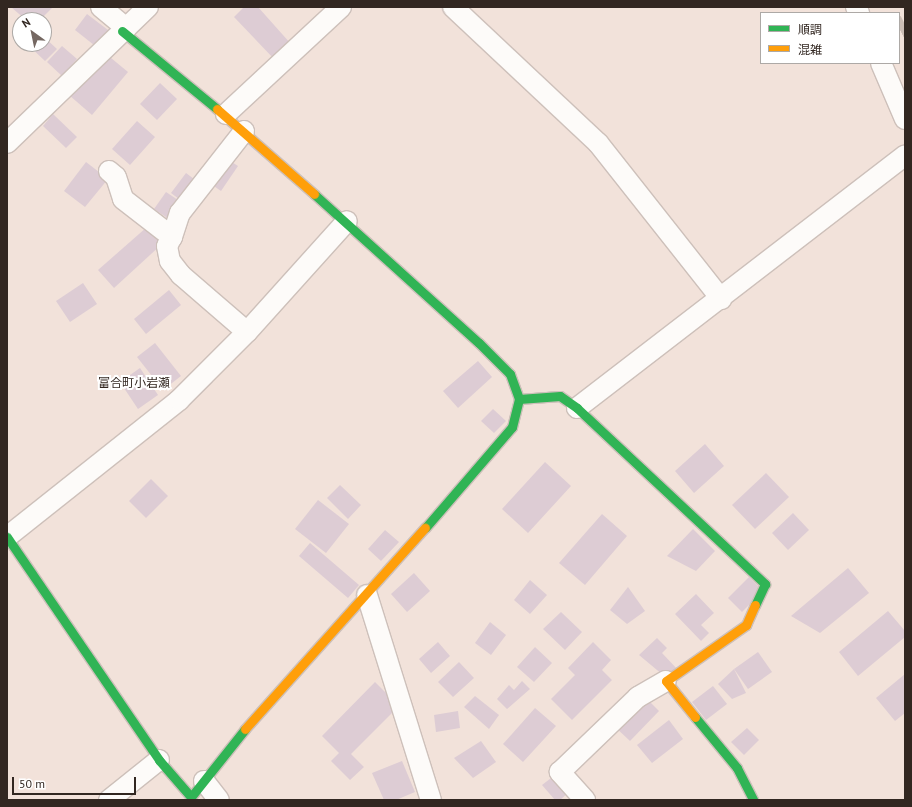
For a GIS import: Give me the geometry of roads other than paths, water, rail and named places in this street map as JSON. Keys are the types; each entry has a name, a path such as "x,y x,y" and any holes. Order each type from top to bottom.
{"street":[{"path":"101,7 124,29 226,114 347,221 510,374 519,400 512,427 367,595 231,746 191,797 158,760 7,537 179,400 247,332 347,221"},
{"path":"7,143 148,7"},
{"path":"226,114 341,7"},
{"path":"453,7 598,143 721,299"},
{"path":"881,64 905,118"},
{"path":"244,131 180,213 172,237 167,246 170,261 247,332"},
{"path":"577,408 721,299 905,155"},
{"path":"109,171 116,177 123,199 172,237"},
{"path":"519,400 560,396 577,408 765,584 746,625 666,681 638,697 560,772 585,800"},
{"path":"367,595 431,800"},
{"path":"666,681 737,768 753,800"},
{"path":"109,800 158,760"},
{"path":"204,781 219,800"}],"tunnel":[{"path":"900,28 905,25"}],"district":[{"name":"富合町小岩瀬","path":"134,383"}]}
